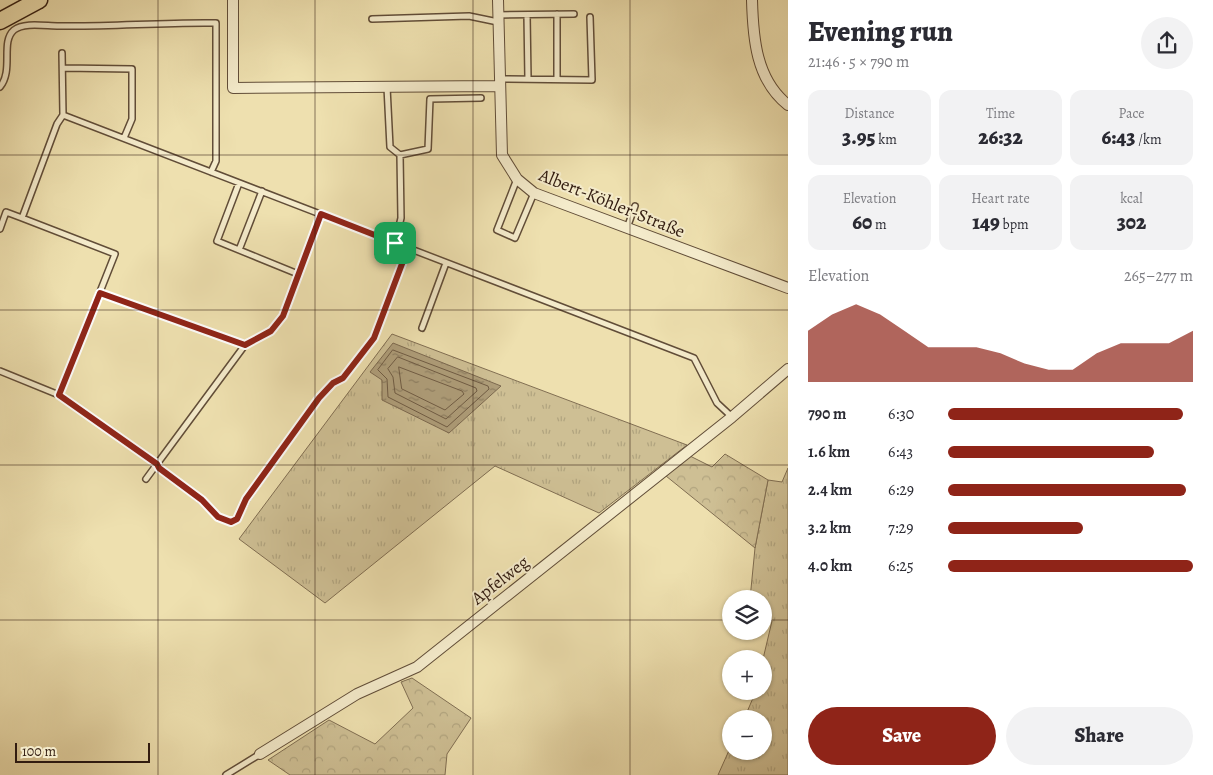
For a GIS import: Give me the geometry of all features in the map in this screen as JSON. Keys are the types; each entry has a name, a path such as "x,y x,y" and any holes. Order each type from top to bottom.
{"main road":[{"path":"0,21 39,0"}],"street":[{"path":"233,0 233,88 387,87 498,82"},
{"name":"Albert-Köhler-Straße","path":"498,0 498,82 502,155 517,179 534,193 788,288"},
{"path":"752,0 753,34 764,77 781,100 788,105"},
{"name":"Apfelweg","path":"260,754 357,694 417,667 732,417 788,369"}],"lane":[{"path":"556,79 557,14"},
{"path":"372,19 469,16 498,18 574,14"},
{"path":"527,15 528,79"},
{"path":"498,82 528,79 592,80 590,17"},
{"path":"0,87 7,75 6,41 12,31 22,26 84,27 164,22 216,23 216,161 211,172"},
{"path":"22,218 57,124 64,115 62,53"},
{"path":"63,68 132,70 132,119 124,138"},
{"path":"387,87 390,147 400,155"},
{"path":"400,155 428,149 430,99 481,98"},
{"path":"64,115 694,358 717,403 732,417"},
{"path":"395,243 401,218 400,155"},
{"path":"517,179 496,230 515,238 534,193"},
{"path":"239,182 216,241 298,274"},
{"path":"239,250 262,191"},
{"path":"626,228 634,206"},
{"path":"0,229 6,212 116,254 59,395"},
{"path":"146,479 245,345 271,331 283,316 321,214"},
{"path":"0,371 59,395 157,464 159,468 202,500 218,517 231,522 237,519 246,499 319,398 333,383 343,378 374,338 408,248"},
{"path":"422,328 446,263"},
{"path":"100,293 245,345"},
{"name":"Apfelweg","path":"226,775 260,754"}],"green space":[{"path":"392,334 687,445 599,513 495,466 325,603 239,539","holes":["382,380 449,433 383,389"]},
{"path":"725,454 768,480 755,548 666,476 690,456 712,467"},
{"path":"788,468 788,775 718,775 725,760 772,760 772,710 748,710 752,700 772,700 772,650 765,650 768,640 772,640 772,590 751,590 755,548 768,480 782,482"},
{"path":"412,678 471,718 447,754 445,775 290,775 268,760 329,720 375,744 413,708 401,682"}],"water":[{"path":"393,343 501,386 449,433 382,400 382,380 370,372"}],"route":[{"path":"321,214 395,243 408,248 374,338 343,378 333,383 319,398 246,499 242,513 231,522 224,521 218,517 202,500 159,468 157,464 59,395 100,293 245,345 271,331 283,316 321,214"}]}
